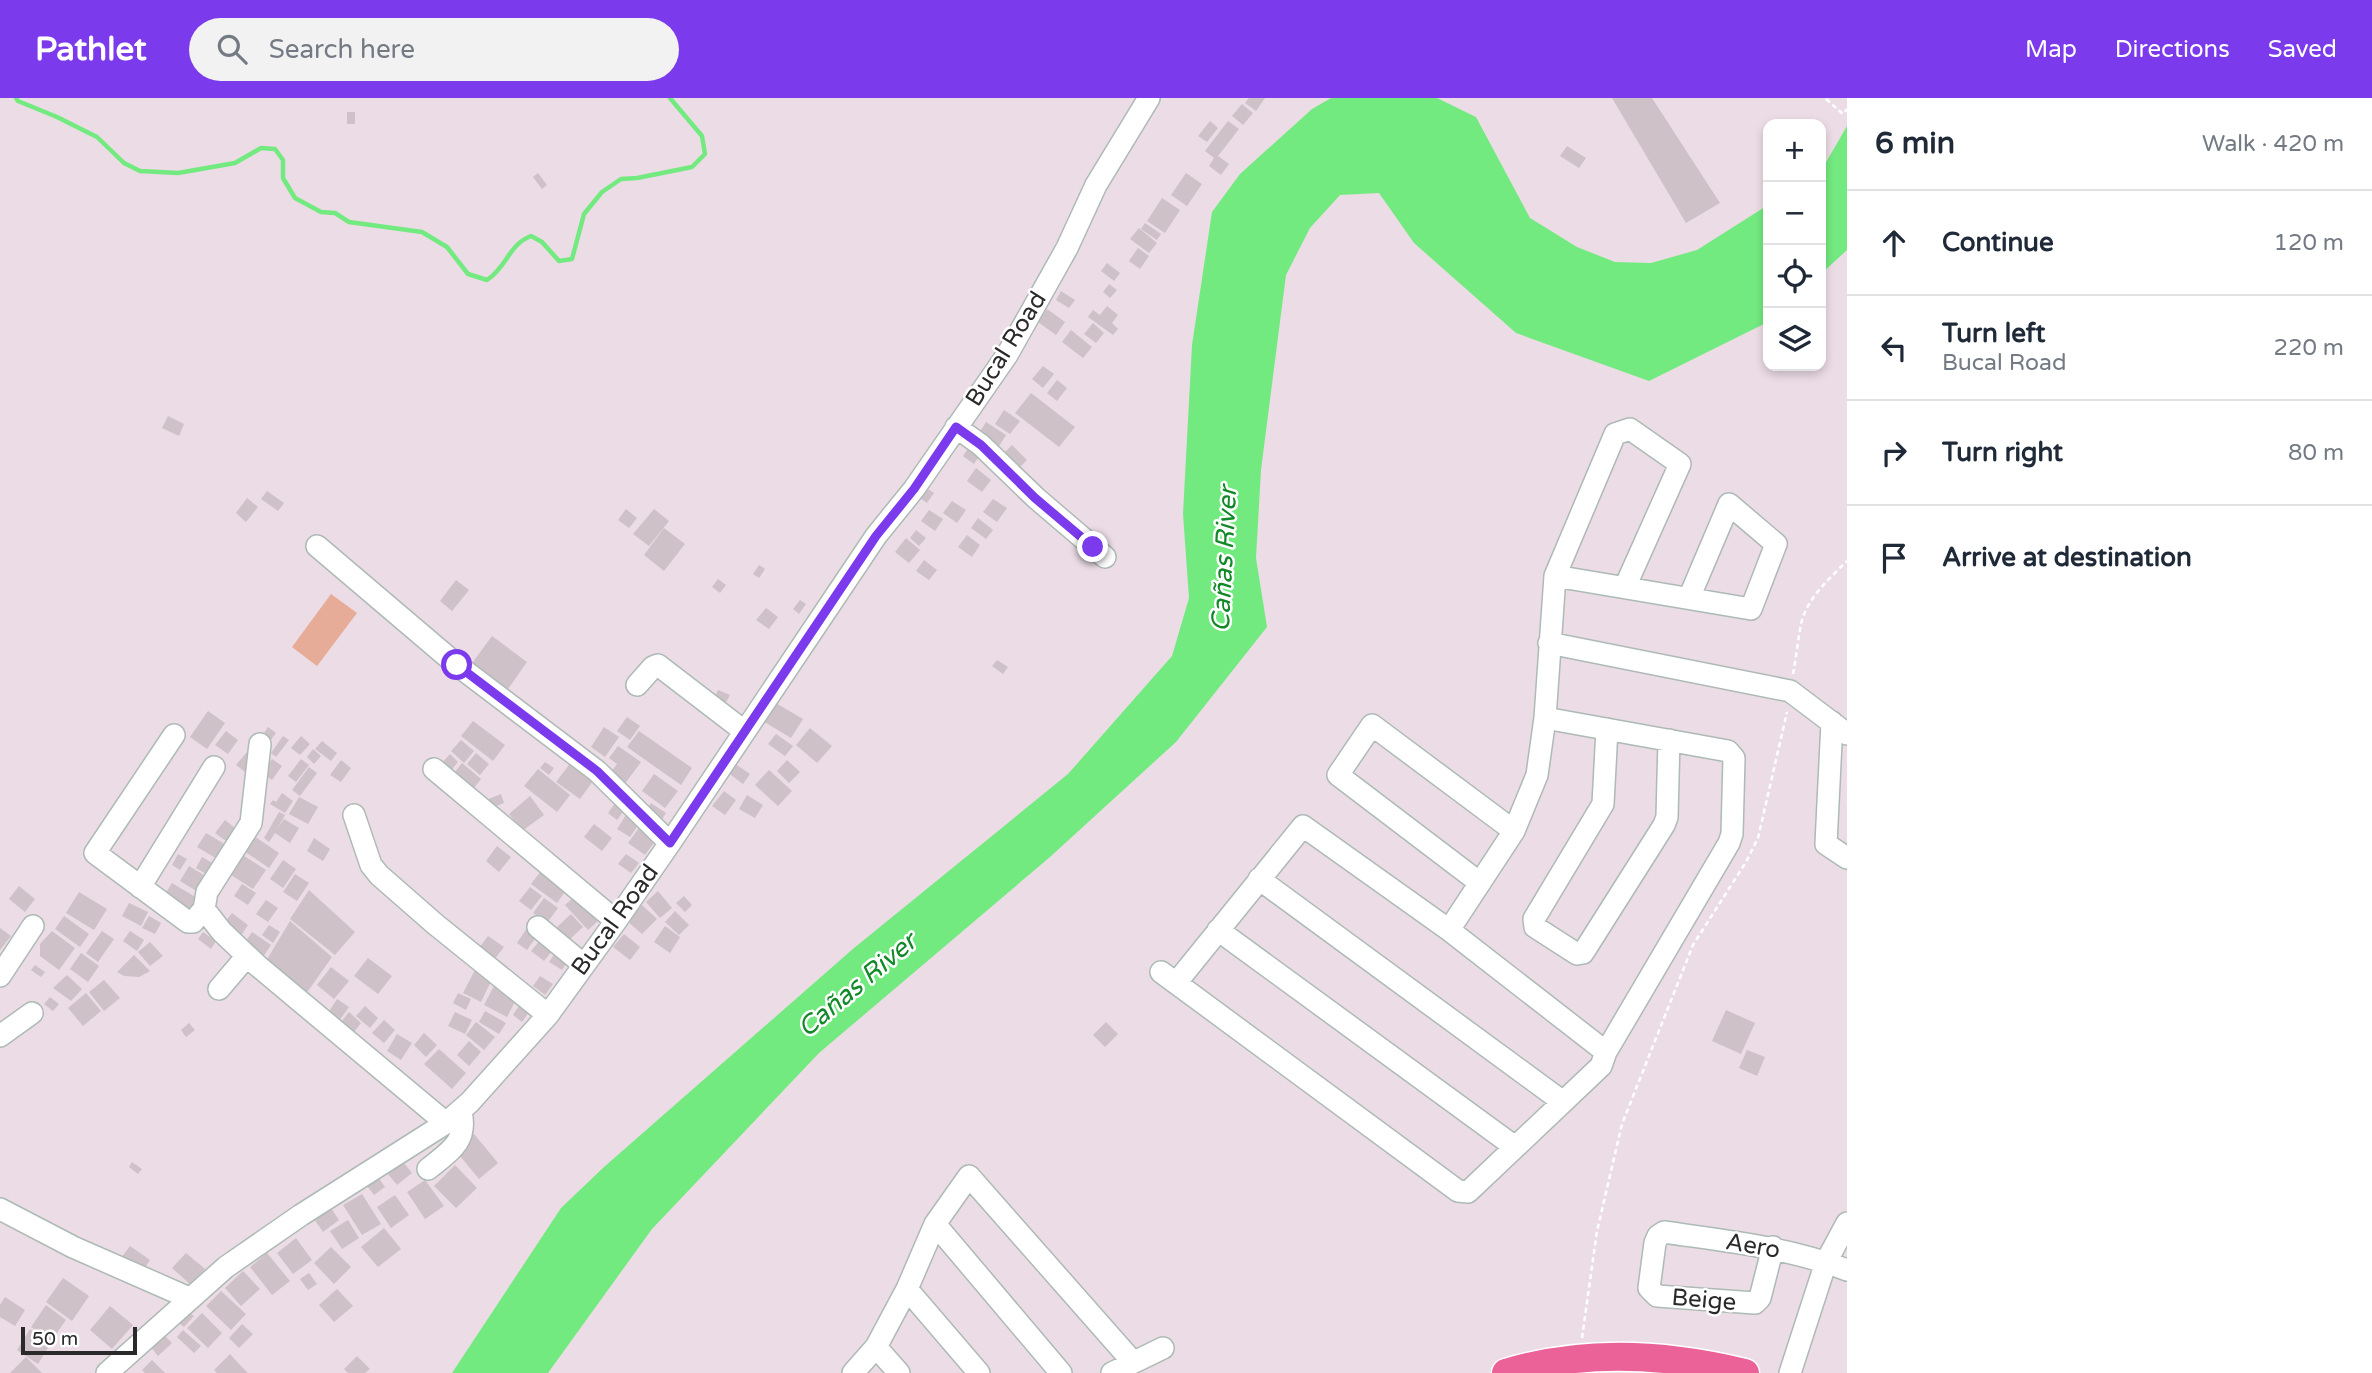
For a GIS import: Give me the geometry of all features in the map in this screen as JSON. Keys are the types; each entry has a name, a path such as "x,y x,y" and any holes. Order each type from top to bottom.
{"main road":[{"path":"1506,1373 1522,1368 1581,1360 1632,1356 1690,1361 1745,1373"}],"street":[{"name":"Bucal Road","path":"107,1373 226,1267 453,1118 548,1015 670,843 876,536 914,489 1007,355 1067,248 1096,185 1149,98"},
{"path":"956,427 981,445 1035,498 1105,557"},
{"path":"1449,930 1514,831 1537,775 1545,718 1555,576 1615,434 1630,429 1680,464 1625,587"},
{"path":"1555,576 1751,609 1776,544 1729,504 1689,598"},
{"path":"317,546 457,665 597,771 670,843"},
{"path":"1549,643 1790,691 1839,728 1826,844 1847,858"},
{"path":"637,685 658,665 744,731"},
{"path":"1545,718 1728,751 1734,758 1732,834 1606,1052 1601,1066 1468,1192 1458,1191 1169,977 1218,930 1303,826 1449,930 1606,1052"},
{"path":"1480,883 1338,775 1372,725 1514,831"},
{"path":"1607,729 1603,804 1534,919 1535,927 1577,954 1583,953 1664,825 1667,817 1669,740"},
{"path":"174,735 95,853 188,922 193,922 204,909 207,892 251,822 260,744"},
{"path":"140,887 214,767"},
{"path":"434,769 616,921"},
{"path":"354,815 372,865 379,875 548,1015"},
{"path":"1259,879 1563,1102"},
{"path":"204,909 222,932 247,956 464,1127 451,1151 428,1169"},
{"path":"0,976 33,926"},
{"path":"538,927 584,965"},
{"path":"1218,930 1516,1147"},
{"path":"219,989 247,956"},
{"path":"0,1036 32,1013"},
{"path":"853,1373 876,1347 907,1289 935,1224 969,1176 1132,1361"},
{"path":"0,1209 73,1247 189,1298"},
{"path":"1790,1373 1826,1262 1847,1223"},
{"path":"935,1224 1061,1373"},
{"name":"Aero","path":"1658,1236 1664,1233 1773,1247 1847,1270"},
{"name":"Beige","path":"1658,1236 1649,1287 1651,1293 1657,1296 1755,1303 1760,1298 1773,1247"},
{"path":"907,1289 979,1373"},
{"path":"876,1347 899,1373"},
{"path":"1112,1373 1163,1348"}],"path":[{"path":"1826,99 1843,114 1847,109"},
{"path":"1581,1360 1597,1231 1622,1124 1693,945 1746,862 1758,838 1779,754 1802,623 1814,597 1847,561"}],"shaded area":[{"path":"331,594 357,613 317,666 292,647"}],"water":[{"name":"Cañas River","path":"1331,98 1437,98 1476,117 1530,218 1577,247 1615,262 1651,263 1697,250 1763,208 1763,324 1649,381 1516,333 1414,243 1379,193 1340,195 1310,228 1286,275 1261,470 1256,558 1267,627 1176,742 1050,857 819,1053 652,1229 548,1373 452,1373 561,1208 604,1167 854,948 1068,774 1172,656 1189,598 1183,514 1192,345 1212,212 1240,174 1312,109"},
{"path":"1847,126 1847,250 1826,269 1826,182 1826,162"}],"building":[{"path":"1249,98 1265,98 1256,111 1245,103"},
{"path":"1612,98 1652,98 1720,203 1686,223"},
{"path":"1242,104 1253,113 1243,125 1232,116"},
{"path":"347,112 355,112 355,124 347,124"},
{"path":"1210,121 1218,128 1207,142 1198,136"},
{"path":"1228,121 1239,129 1218,156 1229,164 1221,175 1209,166 1214,158 1205,151"},
{"path":"1567,146 1586,158 1579,168 1560,156"},
{"path":"538,173 547,185 542,189 533,177"},
{"path":"1186,173 1202,184 1187,206 1171,195"},
{"path":"1162,198 1180,210 1165,233 1147,221"},
{"path":"1145,223 1161,234 1157,240 1141,229"},
{"path":"1139,228 1157,243 1149,253 1130,239"},
{"path":"1138,248 1149,256 1140,269 1129,261"},
{"path":"1107,263 1120,273 1114,281 1101,271"},
{"path":"1109,284 1117,290 1110,298 1103,292"},
{"path":"1061,291 1075,300 1069,308 1056,300"},
{"path":"1107,306 1118,315 1112,323 1118,329 1113,335 1088,317 1093,310 1100,315"},
{"path":"1047,309 1065,322 1056,335 1038,322"},
{"path":"1093,323 1104,333 1096,343 1084,334"},
{"path":"1071,330 1092,347 1083,358 1062,342"},
{"path":"1043,366 1054,374 1043,388 1032,379"},
{"path":"1057,380 1067,388 1057,401 1047,393"},
{"path":"1031,393 1075,427 1059,447 1015,413"},
{"path":"1004,410 1020,421 1010,434 995,424"},
{"path":"168,416 184,424 179,436 162,428"},
{"path":"986,422 1006,435 996,451 976,438"},
{"path":"971,444 982,452 974,464 963,456"},
{"path":"1012,445 1027,460 1016,471 1001,456"},
{"path":"976,468 991,480 982,492 967,481"},
{"path":"923,486 934,493 927,503 917,496"},
{"path":"267,491 284,503 278,511 261,499"},
{"path":"247,498 258,507 246,522 236,513"},
{"path":"993,499 1007,508 997,522 983,512"},
{"path":"952,501 966,510 957,523 943,513"},
{"path":"626,509 637,518 629,528 618,520"},
{"path":"654,509 669,521 649,546 633,534"},
{"path":"929,510 943,519 935,531 921,521"},
{"path":"978,518 993,530 986,539 971,528"},
{"path":"664,528 685,544 664,571 644,555"},
{"path":"916,530 926,538 919,546 910,538"},
{"path":"967,535 980,545 972,557 958,547"},
{"path":"906,538 920,550 909,563 895,552"},
{"path":"924,560 937,570 929,580 916,571"},
{"path":"759,565 765,569 759,578 753,574"},
{"path":"718,579 726,585 720,593 712,587"},
{"path":"456,580 469,590 452,611 440,601"},
{"path":"800,600 806,604 799,614 793,609"},
{"path":"766,608 778,617 769,629 756,620"},
{"path":"492,636 527,662 503,696 467,670"},
{"path":"997,660 1008,667 1003,674 992,666"},
{"path":"718,690 730,695 723,708 712,703"},
{"path":"769,699 803,719 791,738 758,718"},
{"path":"208,711 225,723 207,749 190,737"},
{"path":"627,717 640,726 630,740 617,731"},
{"path":"473,721 505,745 493,761 461,736"},
{"path":"268,727 276,733 270,741 262,736"},
{"path":"604,727 619,737 605,757 591,747"},
{"path":"810,728 832,746 817,763 796,745"},
{"path":"226,731 238,740 228,754 215,745"},
{"path":"639,731 692,768 681,785 627,747"},
{"path":"776,734 793,746 785,756 768,744"},
{"path":"283,736 289,740 276,757 271,753"},
{"path":"301,736 310,744 300,755 291,748"},
{"path":"461,740 474,751 464,763 451,751"},
{"path":"322,741 337,753 331,761 315,749"},
{"path":"618,746 641,762 621,789 606,779 617,764 609,758"},
{"path":"313,749 321,756 314,764 307,757"},
{"path":"247,752 255,759 245,772 236,765"},
{"path":"476,753 489,764 480,775 467,764"},
{"path":"450,754 458,762 449,773 440,765"},
{"path":"575,757 598,774 580,799 556,782"},
{"path":"272,759 282,766 272,780 262,773"},
{"path":"301,759 309,765 296,782 288,776"},
{"path":"341,760 351,768 341,782 330,775"},
{"path":"787,760 800,772 789,783 777,771"},
{"path":"545,762 554,768 549,775 540,768"},
{"path":"462,763 481,779 470,793 451,777"},
{"path":"734,763 750,774 743,784 727,772"},
{"path":"309,767 317,773 300,796 292,790"},
{"path":"538,769 570,795 557,812 524,786"},
{"path":"769,770 792,791 778,806 755,785"},
{"path":"654,774 678,791 665,808 642,791"},
{"path":"724,791 736,800 725,815 712,806"},
{"path":"282,793 293,801 285,813 270,804 273,800 276,802"},
{"path":"501,794 504,803 489,809 486,800"},
{"path":"747,795 763,805 755,818 739,809"},
{"path":"530,796 544,815 522,831 509,814"},
{"path":"299,797 318,807 308,824 289,814"},
{"path":"616,802 626,808 617,820 608,813"},
{"path":"651,803 666,813 661,821 646,811"},
{"path":"279,812 285,815 277,829 284,819 299,828 290,843 275,833 269,842 264,838"},
{"path":"628,812 641,821 630,837 617,829"},
{"path":"225,820 240,832 230,844 215,833"},
{"path":"594,824 612,838 602,851 584,837"},
{"path":"641,825 658,837 645,855 628,843"},
{"path":"206,833 228,846 219,860 197,847"},
{"path":"251,834 279,853 269,868 241,849"},
{"path":"314,838 330,849 323,861 307,851"},
{"path":"497,846 511,857 499,872 486,861"},
{"path":"178,854 187,859 180,870 172,865"},
{"path":"241,854 266,870 253,889 228,873"},
{"path":"626,854 639,863 631,873 618,864"},
{"path":"202,857 214,864 208,875 196,868"},
{"path":"283,860 296,869 283,888 270,879"},
{"path":"189,866 207,877 198,892 180,881"},
{"path":"541,871 566,890 557,903 531,884"},
{"path":"295,874 309,883 297,901 283,892"},
{"path":"172,883 197,898 188,913 163,897"},
{"path":"242,884 256,893 248,905 234,896"},
{"path":"19,886 35,899 25,912 9,899"},
{"path":"530,887 542,896 531,910 519,901"},
{"path":"309,890 355,932 335,955 290,919"},
{"path":"658,891 672,908 660,918 646,902"},
{"path":"79,892 107,909 94,930 66,913"},
{"path":"575,896 599,920 588,930 565,905"},
{"path":"684,896 692,905 685,912 676,903"},
{"path":"544,898 558,908 547,923 533,913"},
{"path":"266,900 278,908 268,922 256,914"},
{"path":"129,903 148,912 141,926 122,916"},
{"path":"642,905 657,919 642,934 627,921"},
{"path":"675,911 689,925 679,935 665,922"},
{"path":"232,913 248,925 238,940 221,927"},
{"path":"571,914 583,927 566,943 554,930"},
{"path":"64,916 89,934 80,947 55,929"},
{"path":"149,916 161,923 155,934 142,928"},
{"path":"290,921 332,957 303,998 263,966"},
{"path":"269,925 280,932 273,943 262,935"},
{"path":"665,926 680,937 670,953 654,942"},
{"path":"0,928 11,936 0,950"},
{"path":"527,928 537,936 527,950 517,943"},
{"path":"52,931 75,948 59,970 40,956 40,944"},
{"path":"102,931 114,939 98,962 86,953"},
{"path":"130,931 144,940 137,951 123,941"},
{"path":"203,932 216,941 211,949 198,939"},
{"path":"252,932 271,945 263,957 244,944"},
{"path":"624,934 640,947 630,960 613,947"},
{"path":"488,936 504,947 494,960 479,948"},
{"path":"541,939 553,950 544,961 531,951"},
{"path":"150,942 163,956 150,966 138,952"},
{"path":"557,950 570,958 562,970 549,962"},
{"path":"81,953 99,966 88,982 70,969"},
{"path":"134,955 150,971 139,977 124,976 117,972"},
{"path":"368,958 392,976 378,994 354,976"},
{"path":"35,965 45,972 41,977 31,970"},
{"path":"477,966 494,975 481,1002 463,993"},
{"path":"331,967 349,981 334,999 317,985"},
{"path":"67,975 82,989 71,1001 53,988"},
{"path":"540,976 553,984 545,995 533,986"},
{"path":"104,980 120,998 104,1011 89,992"},
{"path":"496,982 519,994 507,1017 484,1005"},
{"path":"86,993 101,1011 83,1026 68,1008"},
{"path":"458,993 471,999 466,1010 453,1003"},
{"path":"50,997 59,1004 53,1011 44,1004"},
{"path":"337,999 349,1007 339,1021 328,1013"},
{"path":"522,1001 532,1008 522,1022 513,1015"},
{"path":"365,1006 378,1018 370,1028 356,1016"},
{"path":"1726,1010 1755,1023 1741,1054 1712,1041"},
{"path":"485,1011 506,1023 499,1034 479,1022"},
{"path":"349,1012 361,1023 354,1032 341,1022"},
{"path":"455,1012 472,1020 465,1034 448,1026"},
{"path":"384,1020 395,1030 384,1043 372,1033"},
{"path":"476,1022 495,1037 484,1050 466,1035"},
{"path":"1106,1022 1118,1034 1105,1047 1093,1035"},
{"path":"189,1023 195,1030 186,1037 181,1030"},
{"path":"424,1033 437,1045 426,1057 414,1045"},
{"path":"397,1034 412,1043 401,1060 387,1051"},
{"path":"469,1041 481,1052 469,1066 457,1055"},
{"path":"439,1049 466,1073 452,1089 424,1064"},
{"path":"1747,1050 1765,1057 1757,1076 1739,1068"},
{"path":"474,1134 498,1163 479,1179 455,1150"},
{"path":"132,1162 142,1169 138,1174 129,1167"},
{"path":"403,1162 412,1173 397,1185 388,1174"},
{"path":"455,1165 477,1188 456,1208 434,1186"},
{"path":"378,1177 385,1187 374,1195 367,1186"},
{"path":"425,1180 444,1206 425,1219 407,1192"},
{"path":"362,1194 381,1224 362,1235 343,1205"},
{"path":"395,1195 409,1215 391,1228 377,1207"},
{"path":"331,1208 339,1220 323,1232 314,1219"},
{"path":"348,1220 359,1238 342,1249 330,1231"},
{"path":"384,1228 401,1249 378,1267 361,1247"},
{"path":"296,1238 312,1260 293,1274 277,1253"},
{"path":"130,1246 150,1260 142,1272 121,1258"},
{"path":"331,1247 351,1267 334,1284 314,1263"},
{"path":"186,1253 205,1269 191,1285 172,1268"},
{"path":"267,1253 290,1281 272,1295 250,1267"},
{"path":"243,1271 260,1289 241,1306 225,1288"},
{"path":"309,1273 317,1284 308,1290 300,1279"},
{"path":"63,1278 89,1296 72,1321 46,1302"},
{"path":"337,1289 353,1306 334,1322 319,1305"},
{"path":"221,1291 246,1314 231,1330 206,1306"},
{"path":"5,1297 25,1310 15,1326 0,1317 0,1305"},
{"path":"46,1305 66,1320 51,1341 31,1327"},
{"path":"110,1306 133,1325 112,1349 90,1330"},
{"path":"186,1310 194,1316 184,1327 177,1321"},
{"path":"202,1313 222,1333 208,1348 187,1328"},
{"path":"242,1324 253,1334 239,1348 229,1338"},
{"path":"30,1329 51,1343 38,1364 17,1350"},
{"path":"183,1330 201,1346 194,1353 177,1337"},
{"path":"163,1334 172,1343 158,1356 150,1346"},
{"path":"230,1354 248,1373 217,1373 214,1370"},
{"path":"357,1356 370,1369 365,1373 348,1373 344,1369"},
{"path":"26,1357 42,1373 10,1373"},
{"path":"152,1360 165,1373 145,1373 142,1370"}],"waterway":[{"path":"16,98 97,137 124,163 140,171 178,173 235,163 261,148 275,149 283,160 283,178 295,198 321,212 335,213 349,222 422,232 447,247 468,274 487,280 517,245 531,236 542,242 559,261 572,259 584,214 602,192 621,179 692,167 705,154 702,136 670,98"}],"route":[{"path":"457,665 597,771 670,843 876,536 914,489 956,427 981,445 1035,498 1093,547"}]}
